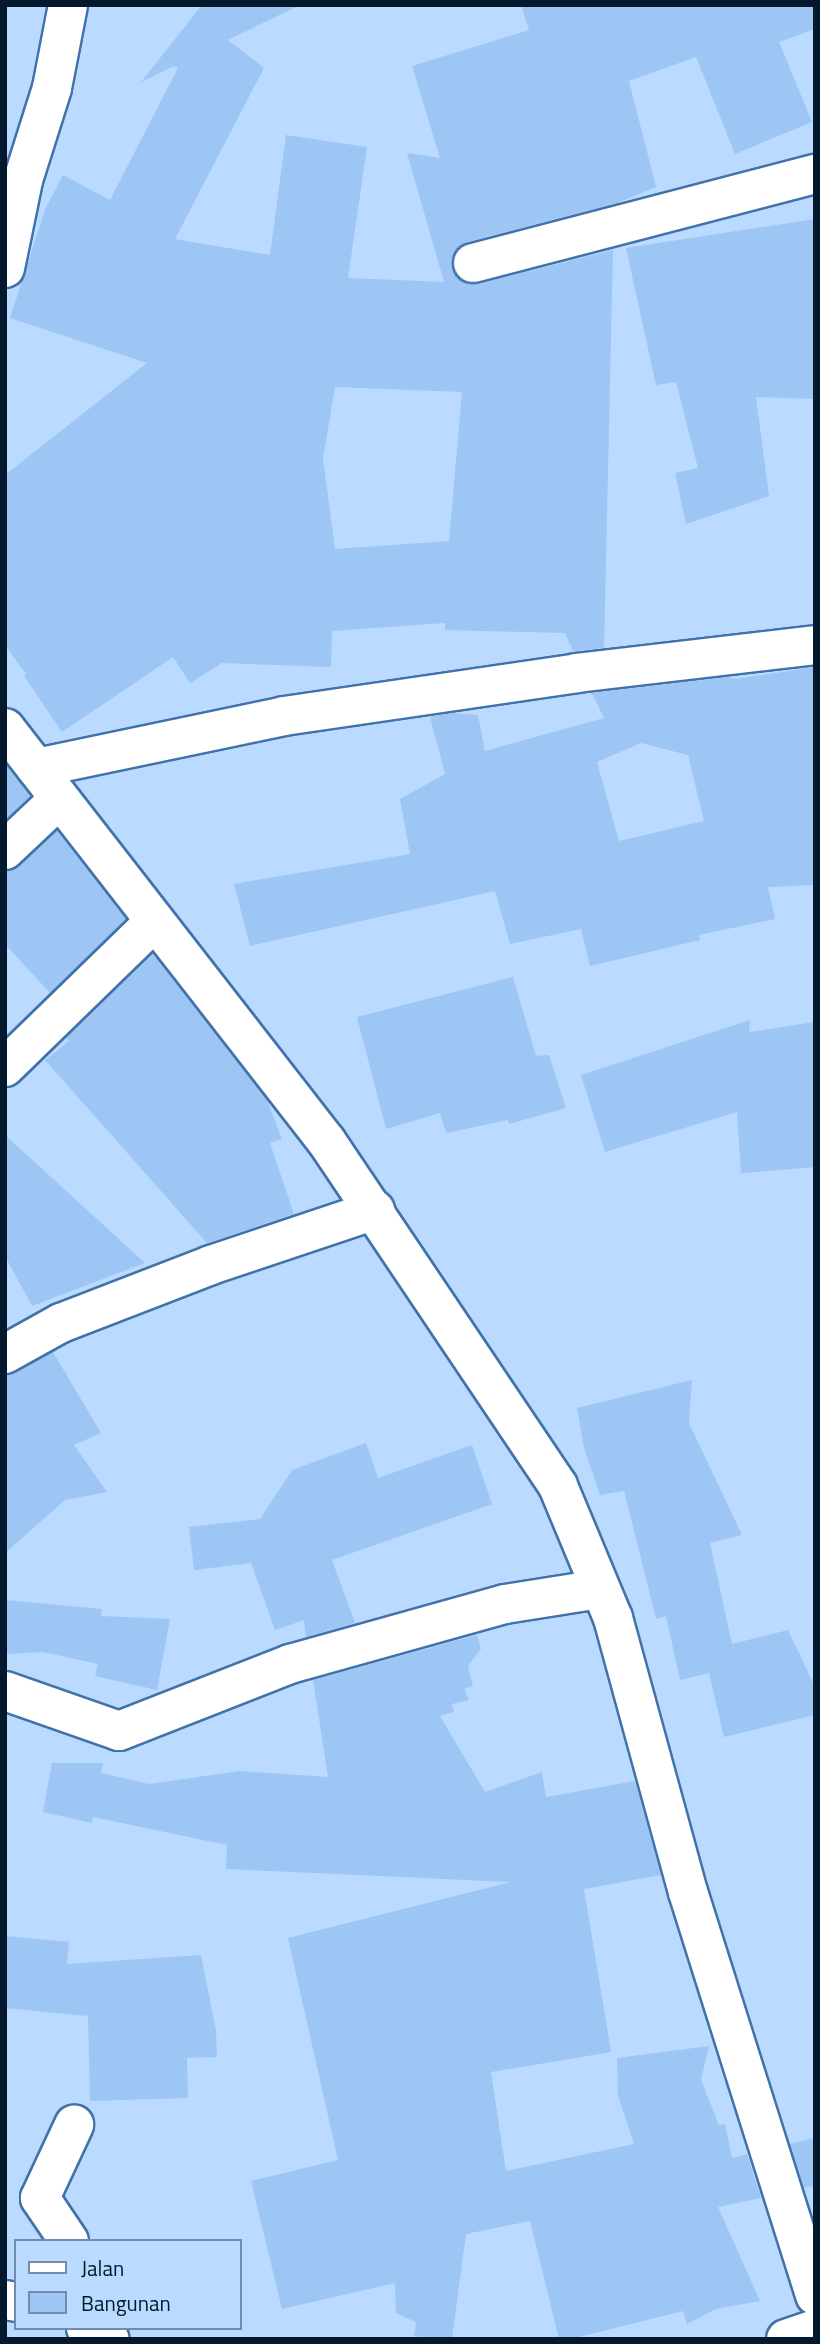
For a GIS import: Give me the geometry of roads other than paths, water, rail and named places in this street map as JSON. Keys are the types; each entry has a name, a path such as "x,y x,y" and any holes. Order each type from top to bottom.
{"street":[{"path":"5,268 23,180 52,88 68,5"},
{"path":"473,263 815,174"},
{"path":"36,768 284,716 577,673 815,645"},
{"path":"5,728 58,800 327,1142 558,1486 613,1618 688,1892 815,2297"},
{"path":"5,850 58,800"},
{"path":"5,1067 154,922"},
{"path":"5,1354 61,1323 211,1265 375,1210"},
{"path":"5,1691 119,1731 290,1664 505,1604 600,1588"},
{"path":"68,2239 40,2198 74,2125"},
{"path":"786,2339 815,2329"},
{"path":"90,2330 110,2339"}]}
